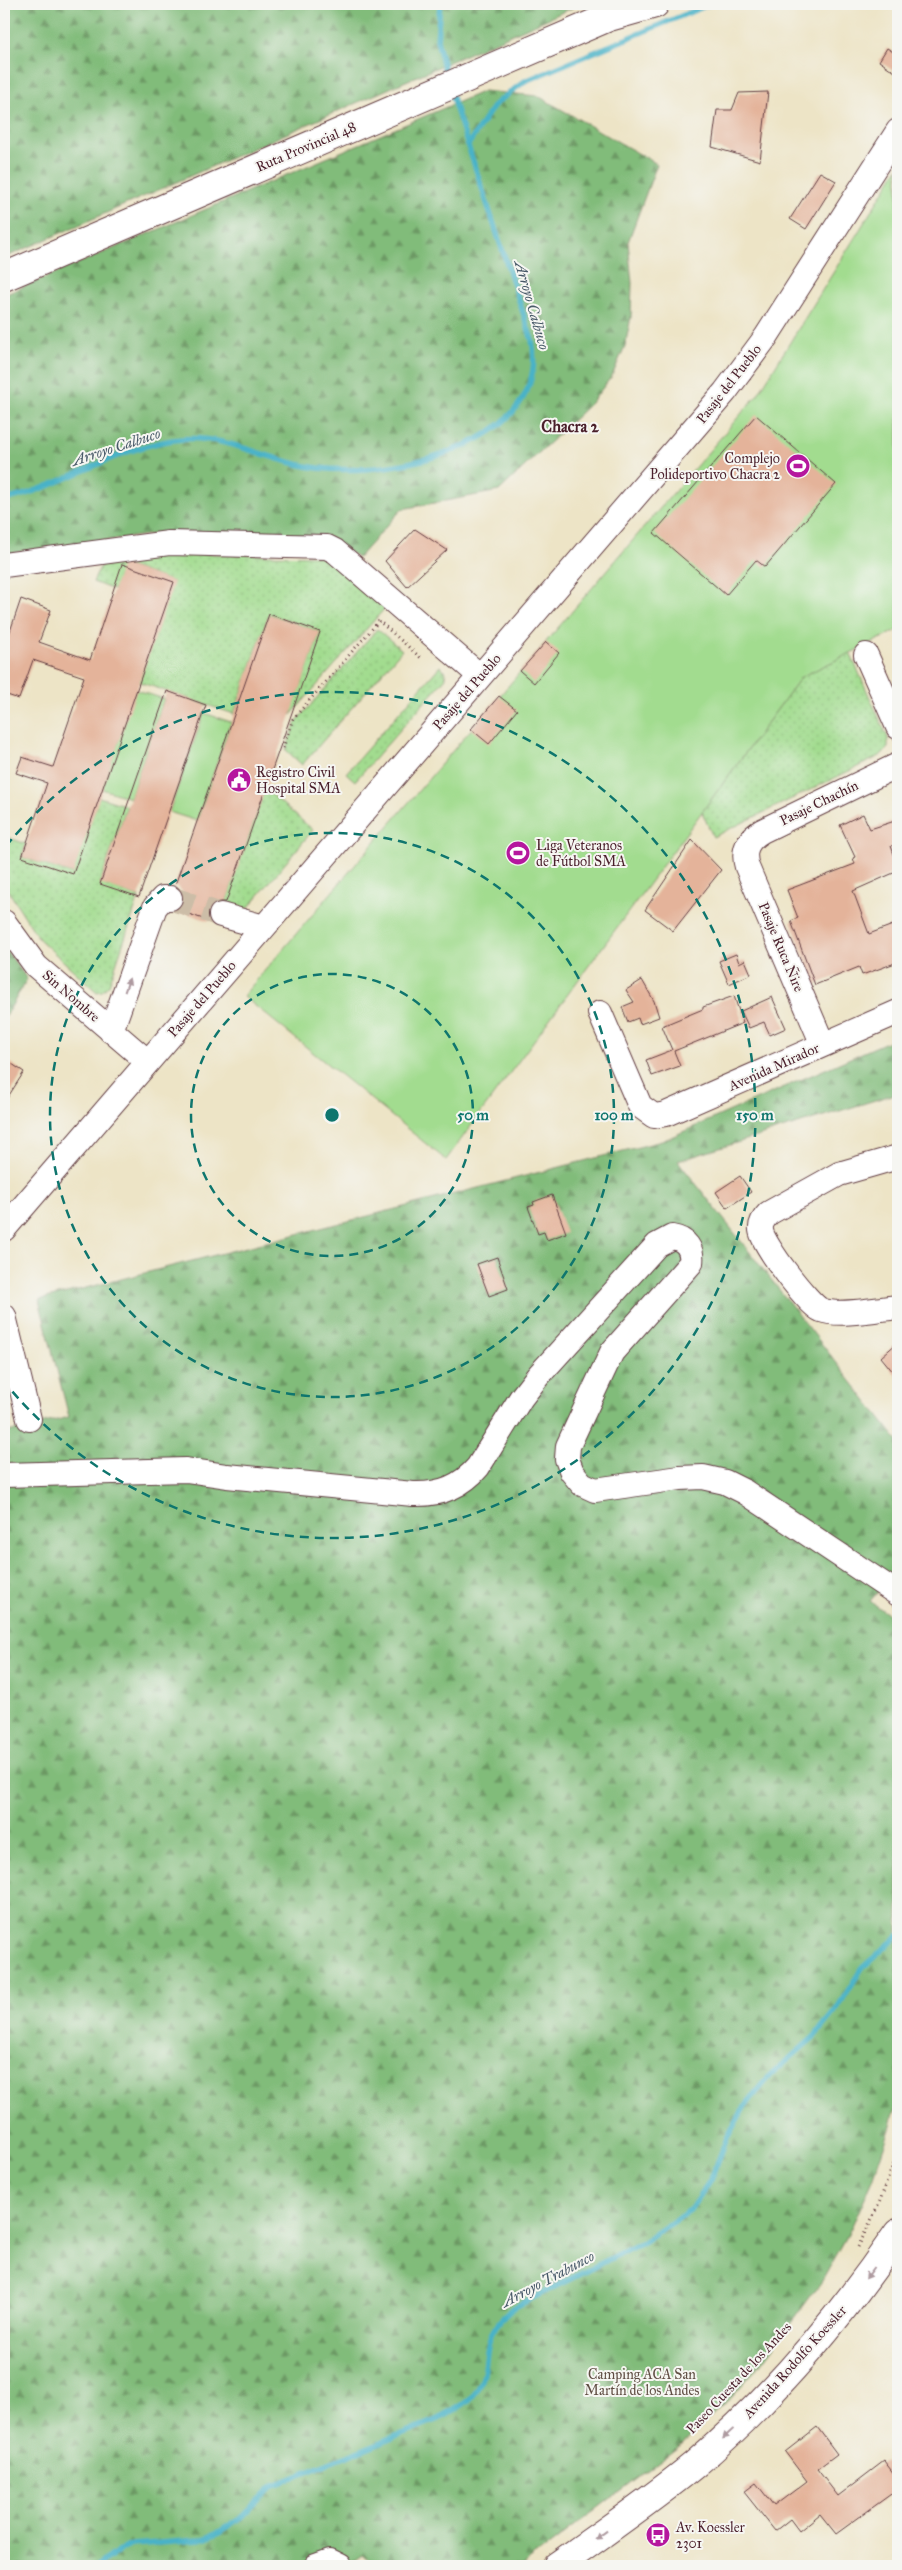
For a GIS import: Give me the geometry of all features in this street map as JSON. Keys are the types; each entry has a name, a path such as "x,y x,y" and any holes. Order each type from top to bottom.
{"main road":[{"name":"Ruta Provincial 48","path":"4,277 435,92 619,10 655,4"},
{"name":"Avenida Rodolfo Koessler","path":"557,2566 668,2486 740,2423 820,2336 898,2233"},
{"name":"Avenida Rodolfo Koessler","path":"588,2566 696,2488 742,2447 828,2355 898,2265"}],"street":[{"name":"Pasaje del Pueblo","path":"4,1229 735,379 766,337 898,131"},
{"path":"4,565 169,543 327,547 335,550 480,676"},
{"path":"866,655 898,727"},
{"name":"Pasaje Chachín","path":"746,847 749,840 762,831 898,765"},
{"name":"Pasaje Ruca Ñire","path":"746,847 747,867 823,1045"},
{"path":"111,1031 155,907 164,898 170,898"},
{"path":"221,915 264,927"},
{"name":"Sin Nombre","path":"4,922 36,966 148,1062"},
{"name":"Avenida Mirador","path":"600,1013 638,1101 649,1115 666,1114 898,1012"},
{"path":"898,1157 831,1178 769,1214 764,1219 761,1230 765,1242 812,1304 820,1309 838,1312 898,1307"},
{"path":"4,1475 186,1470 227,1476 413,1494 436,1493 448,1490 466,1480 478,1467 514,1408 538,1376 657,1245 672,1237 687,1244 692,1253 691,1263 606,1360 568,1446 567,1459 572,1472 582,1484 602,1491 691,1477 725,1482 745,1492 898,1594"},
{"path":"4,1316 29,1418"},
{"path":"316,2566 330,2561 340,2566"}],"path":[{"path":"283,748 293,719 379,621 421,658"},
{"path":"857,2249 878,2206 898,2151"}],"green space":[{"path":"4,4 581,4 4,258"},
{"path":"484,91 538,96 657,164 628,242 632,283 631,317 625,346 612,376 591,403 499,491 402,509 358,558 326,536 170,532 4,554 4,295"},
{"name":"Liga Veteranos de Fútbol SMA","path":"898,168 898,630 801,677 446,1160 243,996 758,394"},
{"path":"157,553 324,556 386,607 290,716 320,632 269,614 234,714 139,682 173,582 123,564 114,590 93,582 103,561"},
{"path":"377,629 402,650 302,765 286,750 296,722"},
{"path":"850,653 888,738 888,748 880,756 713,837 702,812 801,677"},
{"path":"440,666 444,670 446,678 355,781 346,773"},
{"path":"136,690 164,699 130,798 102,789"},
{"path":"204,713 231,722 197,821 169,812"},
{"path":"265,789 313,830 244,913 224,907"},
{"path":"99,797 127,806 100,883 139,897 109,985 102,991 97,992 39,939 4,884 4,836 26,844 22,857 72,874"},
{"path":"4,947 27,979 4,1019"},
{"name":"Camping ACA San Martín de los Andes","path":"898,1037 898,1093 678,1161 898,1441 898,1569 870,1601 898,1621 898,2096 891,2126 873,2179 851,2229 822,2281 759,2366 722,2407 682,2444 522,2566 375,2566 362,2555 346,2566 4,2566 4,1433 69,1417 39,1300 662,1141"}],"building":[{"path":"887,48 898,55 898,74 879,61"},
{"path":"768,92 760,161 712,147 717,110 732,110 739,93"},
{"path":"820,172 836,181 806,229 790,219"},
{"path":"756,415 836,484 765,567 756,560 726,595 654,533"},
{"path":"415,529 447,550 407,587 385,561"},
{"path":"122,564 174,582 73,874 22,857 47,783 16,773 22,757 53,767 84,677 33,660 19,699 4,694 4,649 21,599 51,610 39,642 90,660"},
{"path":"269,614 320,632 226,902 218,902 211,906 208,912 209,921 177,910 184,898 182,891 175,885"},
{"path":"546,642 559,653 534,683 520,671"},
{"path":"167,691 206,705 139,897 100,884"},
{"path":"499,696 517,710 489,744 471,729"},
{"path":"863,814 870,829 898,820 898,844 891,846 898,865 898,871 853,891 869,934 898,923 898,962 862,975 859,967 815,985 791,921 798,918 787,890 855,864 853,858 855,857 840,825"},
{"path":"692,840 721,870 673,931 645,910"},
{"path":"736,954 739,963 745,960 751,974 729,984 719,961"},
{"path":"642,980 654,1001 659,1017 640,1024 638,1018 628,1022 622,1007 634,1002 626,990"},
{"path":"734,996 743,1023 674,1051 680,1066 652,1076 646,1060 672,1050 662,1026 703,1009 703,1007"},
{"path":"772,997 786,1028 770,1035 764,1022 749,1028 741,1011"},
{"path":"9,1062 24,1072 4,1103 4,1070"},
{"path":"740,1176 751,1192 727,1208 716,1192"},
{"path":"552,1195 566,1233 547,1240 544,1232 538,1234 528,1207 534,1205 533,1202"},
{"path":"497,1257 508,1289 489,1296 477,1264"},
{"path":"898,1342 898,1378 881,1357"},
{"path":"817,2427 837,2454 817,2469 838,2496 884,2461 898,2479 898,2489 836,2534 820,2514 799,2531 790,2519 775,2531 744,2492 756,2483 774,2506 807,2481 785,2452"}],"waterway":[{"name":"Arroyo Calbuco","path":"440,4 437,40 447,80"},
{"path":"468,145 494,105 525,81 710,4"},
{"name":"Arroyo Calbuco","path":"4,500 49,486 136,449 182,439 217,441 301,465 318,468 350,469 386,467 424,459 461,447 493,429 518,406 532,376 532,340 451,94"},
{"name":"Arroyo Trabunco","path":"97,2566 117,2551 132,2545 200,2540 216,2534 242,2517 272,2486 436,2420 464,2404 480,2386 484,2374 489,2342 493,2331 501,2319 515,2307 643,2242 690,2210 711,2179 727,2138 745,2106 771,2075 815,2036 836,2010 862,1968 898,1936"}],"tunnel":[{"path":"170,898 221,915"}],"place":[{"name":"Complejo Polideportivo Chacra 2","path":"798,466"},
{"name":"Registro Civil Hospital SMA","path":"239,780"},
{"name":"Liga Veteranos de Fútbol SMA","path":"518,853"},
{"name":"Av. Koessler 2301","path":"658,2535"}],"district":[{"name":"Chacra 2","path":"570,426"}]}
